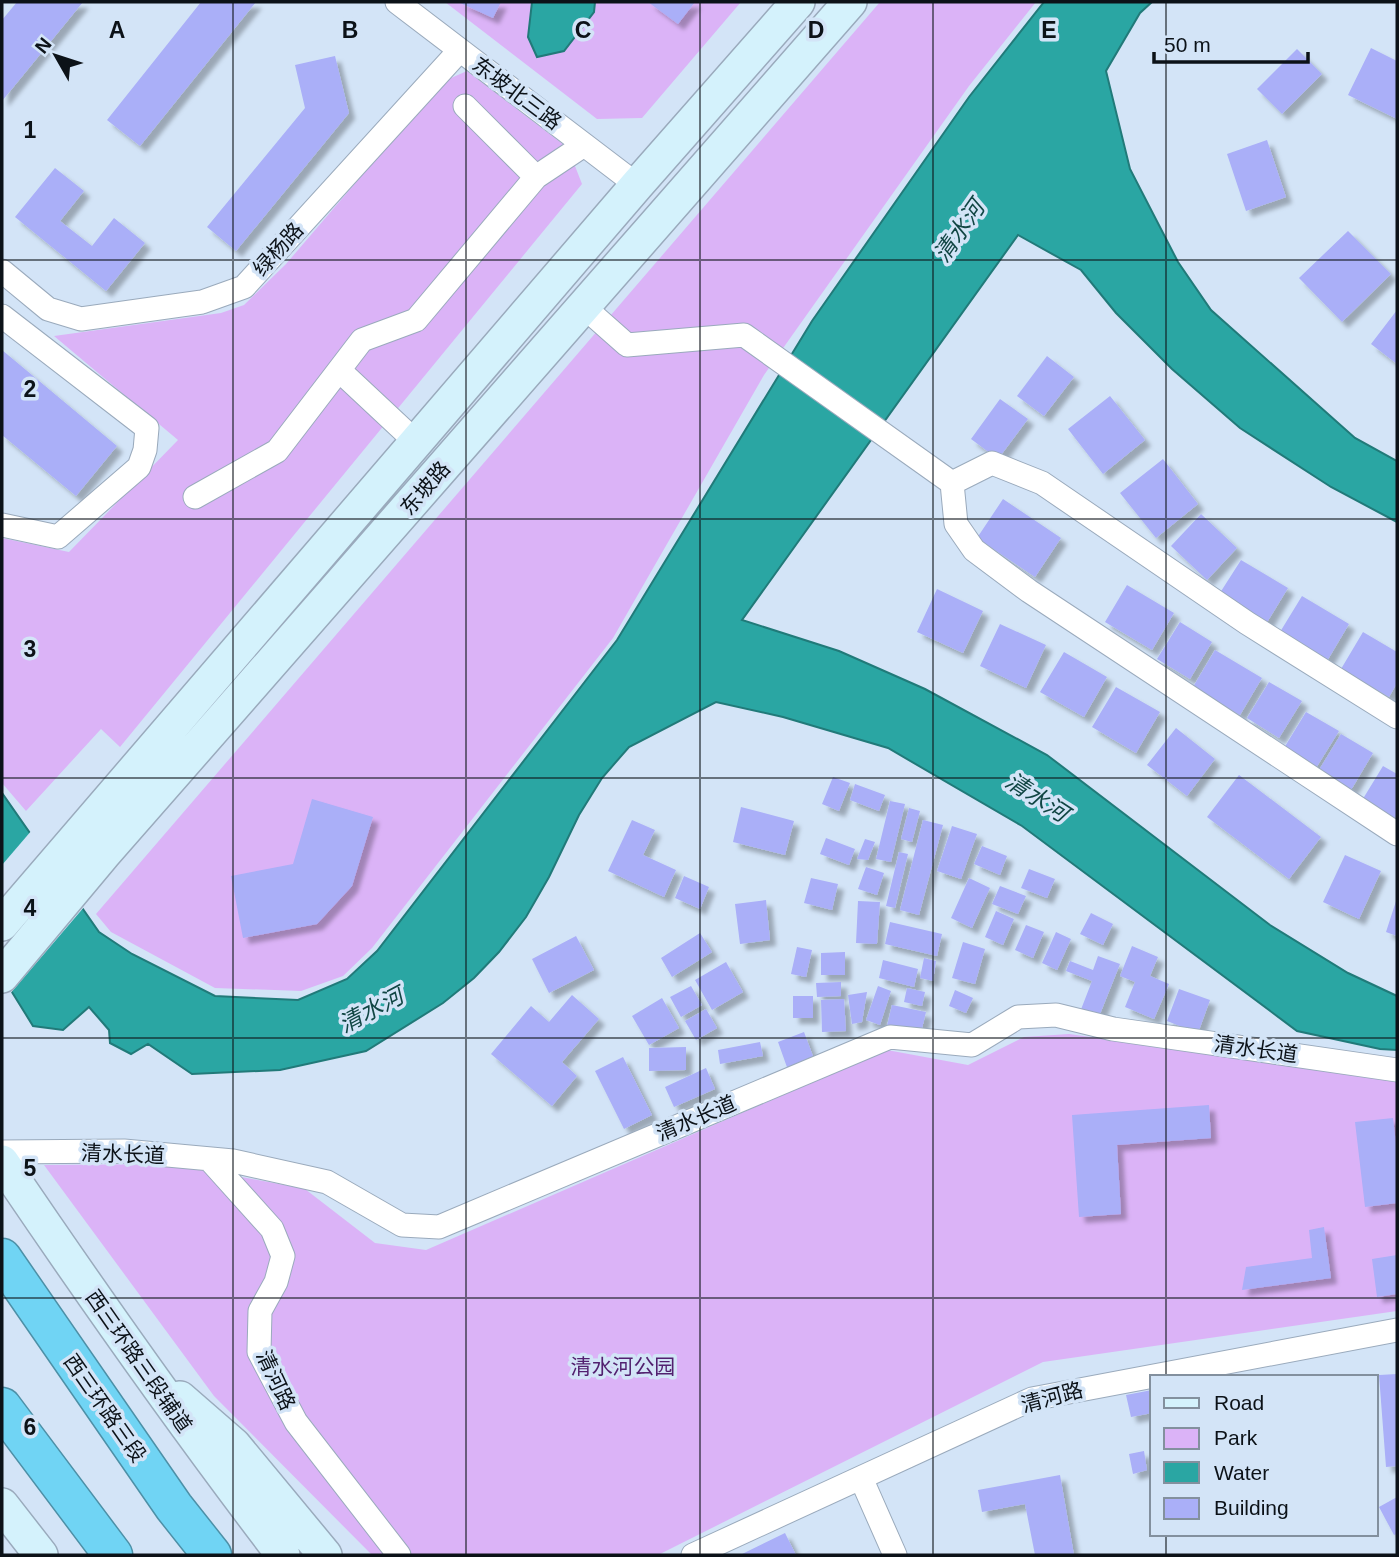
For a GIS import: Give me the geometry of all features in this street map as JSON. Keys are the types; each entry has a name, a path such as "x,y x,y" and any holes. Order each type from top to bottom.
{"highway":[{"name":"西三环路三段","path":"2,1258 174,1507 212,1555"},
{"path":"2,1407 113,1555"}],"main road":[{"name":"东坡路","path":"2,924 79,831 798,2"},
{"name":"东坡路","path":"2,976 104,854 850,2"},
{"name":"西三环路三段辅道","path":"2,1162 200,1446 283,1555"},
{"path":"141,1363 234,1445 325,1555"},
{"path":"2,1506 41,1555"}],"street":[{"name":"东坡北三路","path":"397,2 637,185"},
{"name":"绿杨路","path":"2,271 48,309 80,318 202,302 244,287 460,50"},
{"path":"464,106 536,177"},
{"path":"195,497 277,451 362,340 416,320 536,177 584,145"},
{"path":"584,307 626,345 744,335 952,483 956,524 974,550 1040,598 1397,834"},
{"path":"2,316 148,428 139,467 58,537 2,525"},
{"path":"339,370 416,442"},
{"path":"952,483 992,463 1042,483 1247,623 1397,717"},
{"name":"清水长道","path":"2,1152 124,1151 233,1161 327,1182 402,1225 439,1227 890,1037 972,1045 1018,1017 1056,1015 1113,1029 1397,1070"},
{"name":"清河路","path":"209,1159 272,1229 284,1256 276,1282 260,1311 259,1352 296,1422 400,1555"},
{"name":"清河路","path":"1159,1375 1397,1330"},
{"name":"清河路","path":"693,1555 1032,1399 1150,1377"},
{"path":"861,1478 895,1555"}],"green space":[{"path":"445,2 741,2 642,118 597,119"},
{"path":"880,2 1036,2 969,86 764,375 613,638 372,948 343,976 301,991 215,988 111,932 96,914"},
{"path":"467,71 568,148 582,184 120,747 101,729 26,811 2,783 2,538 69,552 178,440 54,336 221,313 244,305 286,264 442,82"},
{"name":"清水河公园","path":"1069,1034 1397,1081 1397,1311 1043,1362 658,1555 372,1555 214,1396 44,1165 173,1164 305,1189 375,1243 426,1250 887,1050 968,1065 1024,1037"}],"water":[{"path":"532,2 595,2 594,12 564,51 537,57 528,37"},
{"name":"清水河","path":"1044,2 1152,2 1140,13 1106,71 1130,169 1178,262 1211,310 1355,438 1397,461 1397,522 1331,487 1240,428 1172,369 1116,313 1081,270 1018,235 742,620 839,651 925,689 1047,755 1270,925 1348,973 1397,996 1397,1050 1380,1049 1297,1031 1022,826 888,748 783,717 716,702 629,747 602,778 579,815 526,917 499,952 474,978 443,1003 366,1051 280,1070 192,1074 148,1044 131,1054 110,1043 109,1030 89,1007 63,1030 33,1026 2,976 2,793 99,932 132,954 215,996 298,1000 347,979 377,951 617,640 812,321 969,97"}],"pier":[{"path":"32,830 85,906 9,995 2,982 2,865"}],"building":[{"path":"17,2 83,2 2,101 2,20"},
{"path":"201,2 256,2 140,146 107,120"},
{"path":"458,2 501,2 493,18"},
{"path":"648,2 695,2 678,24"},
{"path":"1371,48 1397,61 1397,119 1348,95"},
{"path":"1297,49 1322,74 1282,114 1257,89"},
{"path":"335,56 349,113 236,251 207,227 305,108 295,65"},
{"path":"1267,140 1286,197 1246,211 1227,154"},
{"path":"55,168 84,191 60,221 92,246 114,218 145,243 106,291 15,217"},
{"path":"1348,231 1391,274 1342,322 1299,278"},
{"path":"1397,310 1397,364 1371,344"},
{"path":"2,350 117,446 76,496 2,435"},
{"path":"1047,356 1074,377 1044,416 1017,396"},
{"path":"1110,396 1145,440 1103,474 1068,429"},
{"path":"1000,399 1028,419 998,459 971,439"},
{"path":"1163,459 1198,504 1156,538 1120,493"},
{"path":"1003,499 1061,538 1035,577 977,538"},
{"path":"1201,514 1237,548 1207,580 1171,546"},
{"path":"1241,560 1288,588 1266,624 1218,596"},
{"path":"1127,585 1174,613 1152,650 1105,622"},
{"path":"937,589 983,611 963,653 917,632"},
{"path":"1302,596 1349,624 1327,661 1280,632"},
{"path":"1180,622 1212,642 1190,679 1157,659"},
{"path":"1000,624 1046,645 1026,688 980,666"},
{"path":"1363,632 1397,652 1397,683 1389,697 1341,669"},
{"path":"1215,650 1262,678 1240,715 1193,687"},
{"path":"1064,652 1107,677 1084,717 1040,692"},
{"path":"1269,682 1302,701 1279,738 1247,718"},
{"path":"1116,687 1160,712 1136,753 1092,727"},
{"path":"1306,712 1339,731 1316,768 1284,748"},
{"path":"1176,728 1215,759 1187,796 1147,765"},
{"path":"1341,734 1373,753 1351,790 1319,770"},
{"path":"1383,766 1397,774 1397,814 1393,821 1361,802"},
{"path":"1239,775 1321,837 1289,879 1207,817"},
{"path":"833,777 850,783 839,811 822,804"},
{"path":"855,784 885,795 879,811 850,800"},
{"path":"312,799 373,817 352,886 317,924 243,938 231,876 293,864"},
{"path":"890,801 905,804 891,862 876,859"},
{"path":"741,807 794,821 785,855 733,842"},
{"path":"909,808 920,811 912,842 901,839"},
{"path":"632,820 655,830 643,855 676,870 664,897 608,871"},
{"path":"923,820 943,825 919,915 900,910"},
{"path":"952,826 977,834 961,879 937,871"},
{"path":"826,838 855,849 849,865 820,854"},
{"path":"865,839 875,842 868,860 857,859"},
{"path":"982,846 1007,856 1000,875 974,864"},
{"path":"899,852 908,854 895,908 886,906"},
{"path":"1345,855 1381,871 1359,919 1323,902"},
{"path":"866,867 884,873 877,895 858,889"},
{"path":"1029,869 1055,879 1047,898 1021,888"},
{"path":"684,876 709,887 700,909 675,898"},
{"path":"811,878 838,884 832,910 804,903"},
{"path":"969,878 990,888 972,928 951,918"},
{"path":"1000,886 1026,896 1018,914 992,904"},
{"path":"1397,898 1397,936 1386,932"},
{"path":"766,900 770,940 740,944 735,904"},
{"path":"858,901 880,902 877,944 856,943"},
{"path":"996,911 1014,919 1003,945 985,937"},
{"path":"1091,913 1113,924 1103,945 1080,934"},
{"path":"890,922 942,934 937,956 885,944"},
{"path":"1026,925 1044,932 1033,958 1015,950"},
{"path":"1056,932 1071,939 1057,970 1042,963"},
{"path":"700,933 712,952 672,977 661,958"},
{"path":"576,936 594,970 549,993 532,959"},
{"path":"963,942 985,949 975,984 952,978"},
{"path":"1132,946 1158,957 1150,976 1169,984 1154,1019 1125,1007 1135,982 1120,976"},
{"path":"797,947 812,950 806,977 791,974"},
{"path":"845,952 845,975 821,975 821,953"},
{"path":"1098,956 1120,964 1098,1019 1080,1012 1092,981 1066,971 1070,961 1093,970"},
{"path":"924,958 936,961 933,981 920,978"},
{"path":"883,960 918,969 914,987 879,978"},
{"path":"726,962 743,992 712,1010 695,980"},
{"path":"841,982 841,996 817,997 816,983"},
{"path":"691,986 702,1005 681,1017 670,997"},
{"path":"878,986 891,991 880,1025 866,1020"},
{"path":"907,988 925,992 922,1006 904,1002"},
{"path":"1179,989 1210,1000 1198,1033 1167,1021"},
{"path":"955,990 973,998 966,1013 949,1006"},
{"path":"867,992 862,1022 852,1024 848,995"},
{"path":"572,995 599,1019 562,1062 577,1076 552,1106 491,1054 531,1006 549,1022"},
{"path":"793,996 813,996 813,1018 793,1018"},
{"path":"662,998 679,1028 649,1045 632,1016"},
{"path":"844,999 846,1031 822,1032 821,1000"},
{"path":"892,1005 926,1012 920,1037 886,1030"},
{"path":"706,1009 717,1028 696,1040 685,1021"},
{"path":"804,1032 814,1059 788,1070 778,1042"},
{"path":"760,1042 763,1056 720,1064 718,1050"},
{"path":"686,1047 686,1070 649,1071 649,1048"},
{"path":"623,1057 652,1115 624,1129 595,1071"},
{"path":"706,1068 715,1089 674,1107 665,1087"},
{"path":"1209,1105 1211,1138 1117,1145 1121,1214 1079,1217 1072,1115"},
{"path":"1393,1118 1397,1153 1397,1203 1365,1207 1355,1122"},
{"path":"1324,1227 1331,1278 1242,1290 1246,1267 1312,1258 1309,1230"},
{"path":"1397,1255 1397,1294 1377,1297 1372,1259"},
{"path":"1397,1374 1397,1466 1386,1467 1379,1375"},
{"path":"1150,1390 1150,1413 1131,1417 1126,1395"},
{"path":"1144,1451 1147,1470 1133,1474 1129,1454"},
{"path":"1060,1475 1074,1555 1035,1555 1025,1504 982,1512 978,1490"},
{"path":"1397,1497 1397,1534 1394,1535 1379,1507"},
{"path":"785,1533 796,1555 740,1555"}]}
